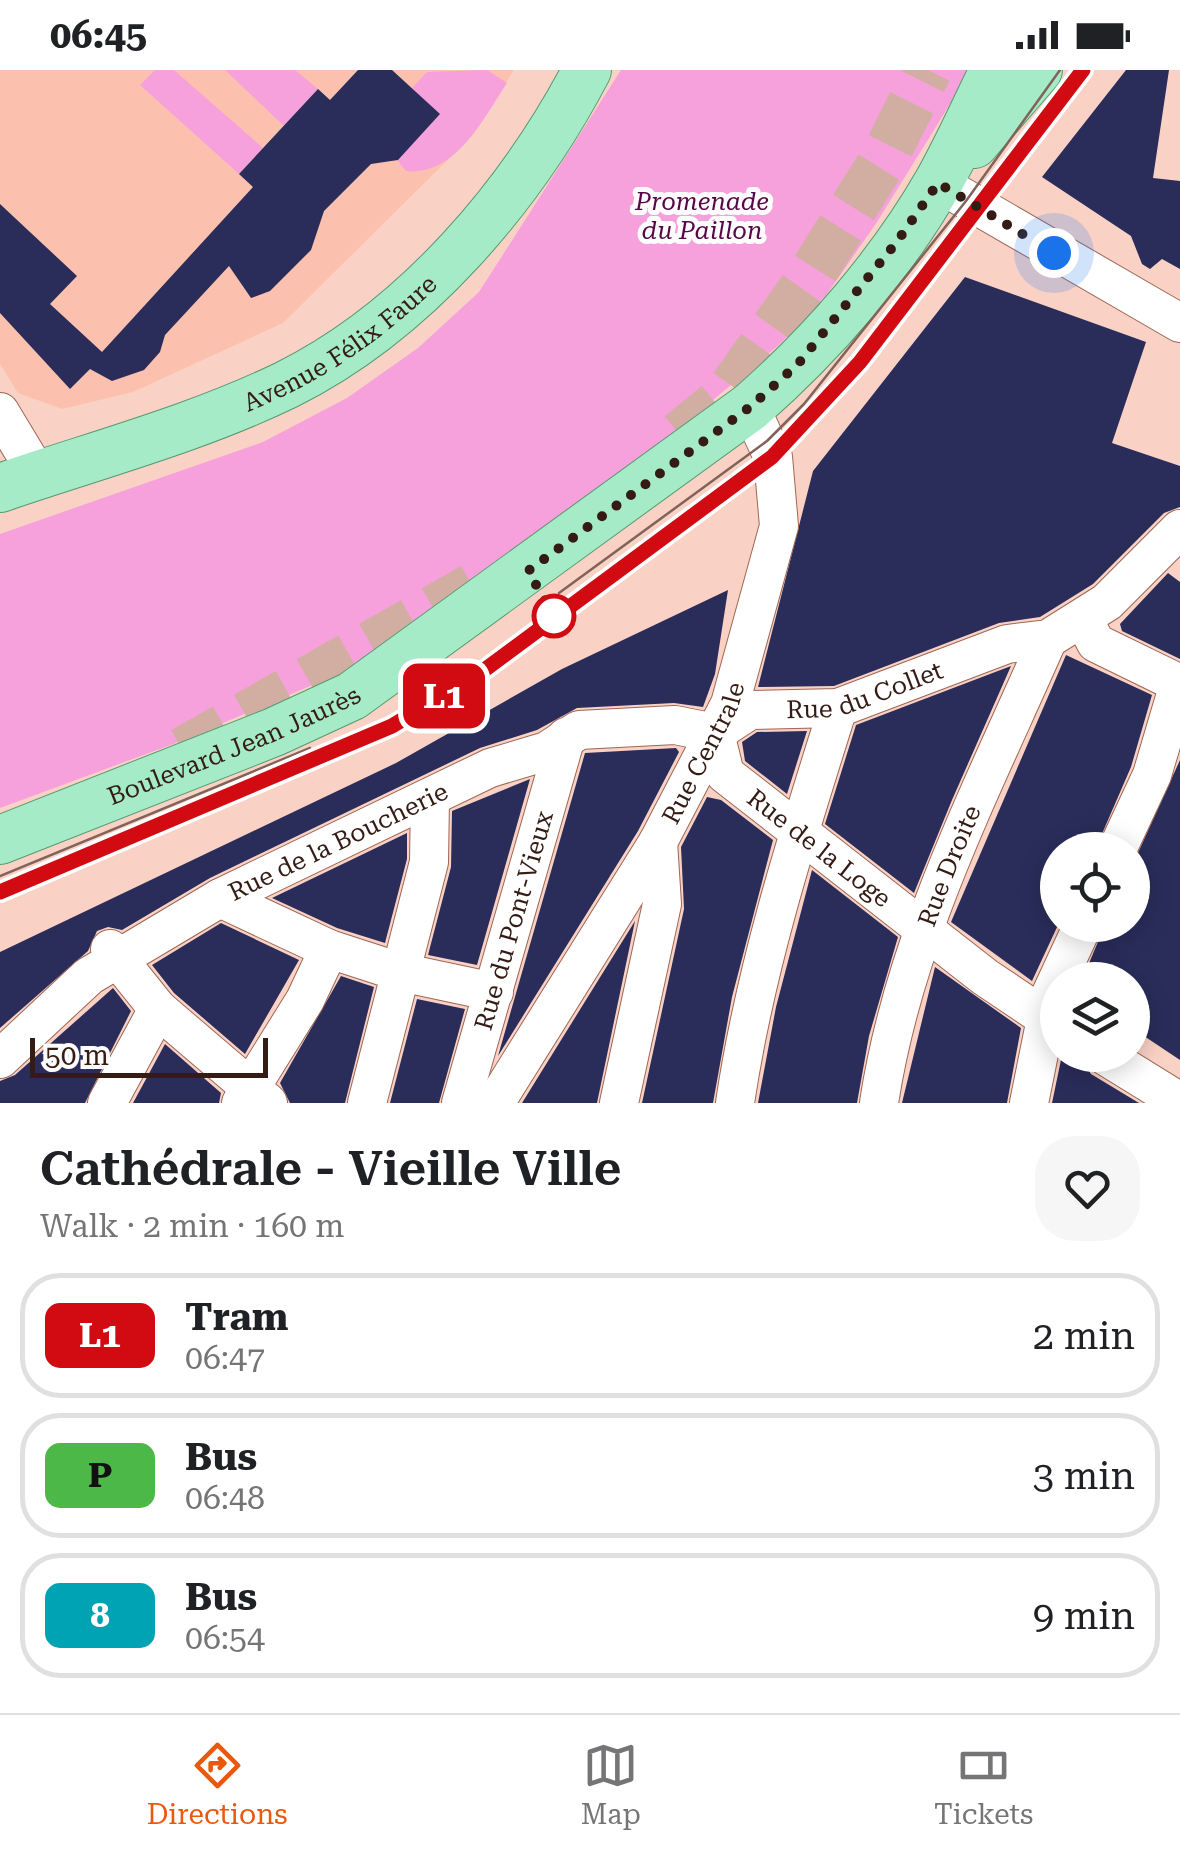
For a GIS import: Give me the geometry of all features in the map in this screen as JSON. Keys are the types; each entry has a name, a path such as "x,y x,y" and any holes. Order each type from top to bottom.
{"main road":[{"name":"Avenue Félix Faure","path":"19,481 220,414 289,383 404,306 468,240 528,162 587,70"},
{"name":"Boulevard Jean Jaurès","path":"938,183 994,70"},
{"name":"Boulevard Jean Jaurès","path":"0,840 274,732 352,696 750,407 798,364 848,306 938,183 1038,70"}],"street":[{"path":"938,183 1022,236 1180,323"},
{"name":"Rue Centrale","path":"619,1103 662,904 658,842 730,704 779,526 772,457 750,407"},
{"path":"0,412 19,481"},
{"path":"1048,639 1083,619 1175,546"},
{"path":"1083,619 1096,643 1180,684 1152,775 1125,832"},
{"name":"Rue du Collet","path":"714,733 750,710 838,708 1007,644 1048,639"},
{"name":"Rue Droite","path":"879,1103 888,1045 923,925 1048,639"},
{"path":"736,1103 746,1030 838,708"},
{"path":"566,737 579,730 675,725 714,733"},
{"name":"Rue de la Loge","path":"714,733 725,774 1040,1013"},
{"name":"Rue de la Boucherie","path":"0,1059 113,954 490,768 548,752 566,737"},
{"name":"Rue du Pont-Vieux","path":"461,1103 566,737"},
{"path":"367,1103 428,862 430,798"},
{"path":"495,1103 658,842"},
{"path":"220,898 329,949 400,972 494,992"},
{"path":"113,954 158,1009 253,1098 329,949"},
{"path":"107,1103 158,1009"},
{"path":"1028,1103 1040,1062"},
{"path":"1131,1072 1178,1102"}],"shaded area":[{"path":"0,70 514,70 472,136 283,323 133,392 62,409 18,393 0,364"}],"green space":[{"path":"155,70 174,70 263,148 239,174 140,85"},
{"path":"225,70 295,70 318,89 284,126"},
{"path":"487,70 507,83 478,128 454,155 440,164 406,171 397,160 439,115 412,88 427,72"},
{"name":"Promenade du Paillon","path":"621,70 971,70 877,222 827,294 781,343 640,461 377,650 329,678 176,743 0,808 0,534 263,442 347,398 418,348 479,292"}],"building":[{"path":"358,70 392,70 440,114 398,160 371,164 324,211 311,250 270,291 251,298 229,266 165,335 160,352 144,370 112,381 90,369 70,389 0,313 0,204 77,276 50,304 102,352 253,187 239,174 318,89 330,100"},
{"path":"1126,70 1169,70 1153,178 1180,181 1180,269 1162,259 1150,269 1142,264 1131,236 1042,177"},
{"path":"965,277 1146,342 1112,443 1180,466 1180,507 1164,513 1093,584 1040,617 999,623 834,686 758,687 813,471"},
{"path":"1168,573 1180,582 1180,659 1122,631 1120,624"},
{"path":"728,590 715,674 703,707 674,703 577,708 537,730 480,748 210,878 122,930 108,927 97,931 88,951 0,1028 0,952 396,763 562,669"},
{"path":"1066,655 1152,695 1131,767 1103,832 1040,832 1040,942 1050,942 1032,981 951,922"},
{"path":"1011,666 914,893 825,824 856,725"},
{"path":"807,731 787,794 745,761 742,742 757,732"},
{"path":"676,748 679,752 638,831 498,1056 585,753"},
{"path":"1180,760 1180,1060 1150,1040 1150,962 1090,962 1098,942 1150,942 1147,832"},
{"path":"530,779 477,965 428,955 451,867 452,811"},
{"path":"707,797 721,800 773,840 732,997 713,1103 642,1103 684,909 681,847"},
{"path":"407,833 407,859 385,943 337,928 272,898"},
{"path":"812,870 898,937 869,1036 857,1103 758,1103 776,1007"},
{"path":"635,921 597,1103 522,1103"},
{"path":"221,923 299,960 245,1054 174,993 152,965"},
{"path":"935,967 1021,1028 1007,1103 902,1103"},
{"path":"341,976 374,987 345,1103 290,1103 280,1083"},
{"path":"113,988 131,1011 85,1103 0,1103 0,1081 15,1075"},
{"path":"417,999 465,1009 439,1103 390,1103"},
{"path":"165,1044 221,1093 219,1103 133,1103"},
{"path":"1058,1072 1090,1072 1139,1103 1052,1103"}],"tunnel":[{"path":"680,435 726,397 803,288 882,162 928,70"},
{"path":"183,751 473,587"}],"tram line":[{"path":"559,593 767,441 804,404 966,201 1060,70"},
{"path":"0,892 392,726 483,671 773,457 860,362 1083,70"},
{"name":"L1","path":"0,892 268,782 392,726 483,671 592,586 772,457 860,362 1083,70"},
{"path":"0,876 310,748"}],"route":[{"path":"554,616 528,571 750,407 798,364 848,306 938,183 1054,253"}]}
